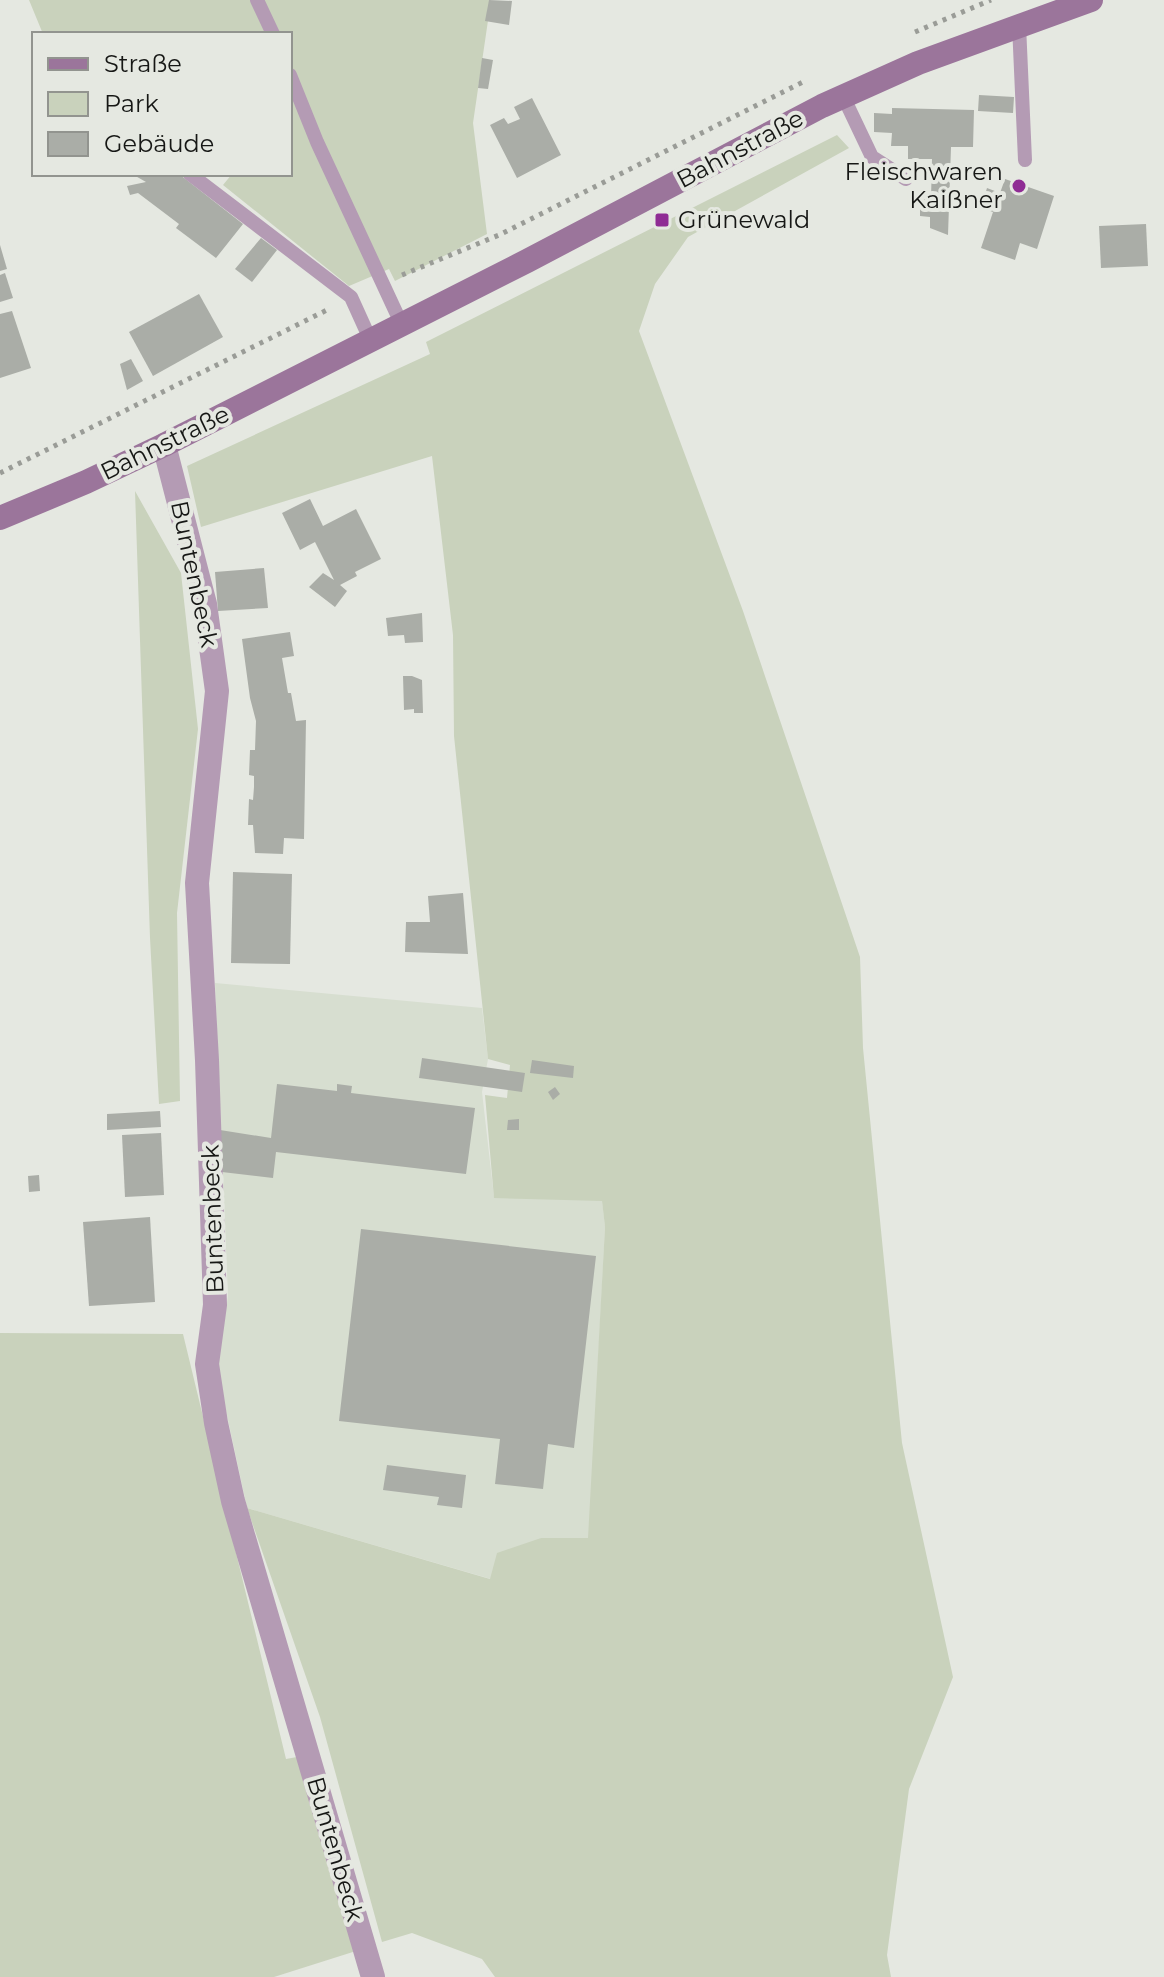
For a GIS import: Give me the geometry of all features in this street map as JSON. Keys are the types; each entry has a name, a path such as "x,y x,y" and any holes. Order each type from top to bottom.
{"main road":[{"name":"Bahnstraße","path":"0,518 164,445 843,96 918,63 1091,0"}],"street":[{"name":"Buntenbeck","path":"164,445 205,604 217,691 197,883 207,1060 215,1305 207,1364 233,1501 373,1977"}],"lane":[{"path":"260,1 272,32"},
{"path":"1019,25 1025,160"},
{"path":"292,80 317,142 401,323"},
{"path":"843,96 872,157 906,179"},
{"path":"193,176 351,297 370,339"}],"path":[{"path":"910,34 991,0"},
{"path":"382,283 499,235 809,79"},
{"path":"0,473 351,297"}],"shaded area":[{"path":"215,983 482,1008 488,1059 482,1092 494,1197 602,1200 605,1227 589,1539 541,1538 491,1579 247,1508 217,1369 228,1296"}],"green space":[{"path":"29,0 491,0 473,123 487,234 395,281 389,269 349,286 223,185 230,176 292,176 292,32 42,32"},
{"path":"837,135 849,148 688,237 655,284 639,331 743,611 860,957 863,1048 902,1443 953,1677 909,1789 887,1955 891,1977 495,1977 482,1959 412,1933 382,1942 320,1717 247,1508 490,1579 497,1553 541,1538 588,1538 605,1227 602,1201 494,1198 485,1095 507,1098 510,1065 488,1059 454,736 453,635 432,456 201,527 187,466 430,354 426,342"},
{"path":"135,491 181,573 198,729 177,913 180,1101 159,1104 150,938"},
{"path":"0,1333 183,1334 286,1759 297,1757 356,1951 274,1977 0,1977"}],"building":[{"path":"489,0 512,1 509,25 485,21"},
{"path":"482,58 493,60 488,89 478,88"},
{"path":"979,95 1014,97 1013,113 978,111"},
{"path":"532,98 561,155 517,178 490,125 504,118 508,124 520,119 514,107"},
{"path":"892,108 974,110 973,147 951,147 948,235 930,228 930,217 920,216 920,199 931,199 932,159 908,159 908,146 891,146 892,133 874,132 874,113 892,114"},
{"path":"136,176 182,176 243,224 216,258 176,228 179,224 138,193 130,195 127,186 146,182"},
{"path":"1005,179 1054,196 1037,249 1020,243 1015,260 981,248 993,212 981,208 987,188 1000,193"},
{"path":"1146,224 1148,266 1101,268 1099,226"},
{"path":"261,238 277,250 252,282 235,269"},
{"path":"0,245 7,269 0,271"},
{"path":"5,273 13,298 0,302 0,275"},
{"path":"199,294 223,337 153,376 129,332"},
{"path":"12,311 31,368 0,378 0,314"},
{"path":"131,359 143,381 127,390 120,364"},
{"path":"310,499 323,526 356,509 381,559 355,572 357,576 340,585 347,591 335,607 309,587 323,573 334,580 315,542 300,550 282,513"},
{"path":"264,568 268,608 218,611 215,572"},
{"path":"422,613 423,642 405,643 404,635 388,636 386,618"},
{"path":"290,632 294,656 282,658 288,693 291,693 296,721 306,720 304,839 284,838 283,854 255,853 253,825 248,825 249,799 253,800 254,787 254,776 249,775 250,750 255,750 256,721 242,639"},
{"path":"403,676 422,680 423,713 414,713 414,709 404,710"},
{"path":"233,872 292,874 290,964 231,963"},
{"path":"463,893 468,954 405,952 406,922 430,922 428,896"},
{"path":"422,1058 525,1073 522,1092 419,1078"},
{"path":"532,1060 574,1066 573,1078 530,1073"},
{"path":"277,1084 337,1091 337,1084 352,1086 351,1093 475,1108 466,1174 276,1152 273,1178 222,1172 220,1130 271,1138"},
{"path":"555,1087 560,1094 553,1100 548,1092"},
{"path":"160,1111 161,1127 107,1130 107,1114"},
{"path":"519,1119 519,1130 507,1130 508,1120"},
{"path":"161,1133 164,1195 125,1197 122,1135"},
{"path":"39,1175 40,1191 29,1192 28,1176"},
{"path":"150,1217 155,1302 89,1306 83,1222"},
{"path":"361,1229 596,1256 574,1448 548,1444 543,1489 495,1484 500,1439 339,1421"},
{"path":"387,1465 466,1475 462,1508 437,1505 439,1497 383,1490"}],"place":[{"name":"Fleischwaren Kaißner","path":"1019,186"},
{"name":"Grünewald","path":"662,220"}]}
